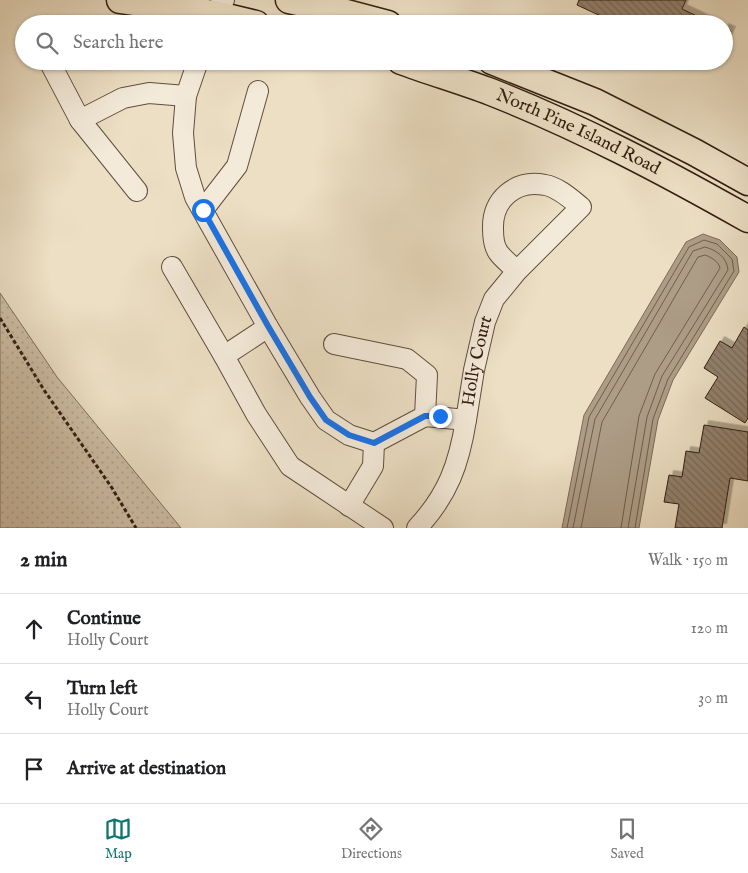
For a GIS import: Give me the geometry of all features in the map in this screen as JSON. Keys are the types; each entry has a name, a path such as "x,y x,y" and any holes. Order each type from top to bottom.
{"main road":[{"path":"120,0 215,9 231,15"},
{"path":"289,0 354,15"},
{"name":"North Pine Island Road","path":"427,70 491,92 587,134 678,179 748,219"},
{"name":"North Pine Island Road","path":"514,70 595,102 694,152 748,182"}],"lane":[{"path":"54,70 80,120 137,191"},
{"path":"195,70 186,96 182,133 186,168 196,197 310,397 326,420 349,435 374,443 425,416 427,376 407,359 334,344"},
{"path":"491,92 495,70"},
{"path":"203,210 237,166 258,91"},
{"path":"80,120 123,98 149,93 186,96"},
{"name":"Holly Court","path":"425,416 466,420 474,370 485,322 494,299 517,271 581,207 564,194 547,185 529,184 514,189 502,199 493,216 493,236 498,251 517,271"},
{"path":"172,267 256,414 290,466 383,528"},
{"path":"224,356 268,326"},
{"path":"417,528 431,513 452,479 466,420"},
{"path":"349,506 372,466 374,443"}],"path":[{"path":"0,318 44,390 112,488 136,528"}],"shaded area":[{"path":"0,293 57,377 181,528 0,528"}],"water":[{"path":"703,234 720,240 737,257 739,272 673,380 658,420 639,528 562,528 584,415 686,242"}],"building":[{"path":"579,0 686,0 682,9 695,15 599,15 577,5"},
{"path":"744,327 748,330 748,418 745,423 705,398 718,377 704,368 720,341 732,348"},
{"path":"704,425 748,432 748,481 730,478 722,528 675,528 679,504 664,502 669,475 682,477 686,451 699,453"}],"route":[{"path":"203,210 268,326 310,397 326,420 349,435 374,443 425,416 440,416"}]}
